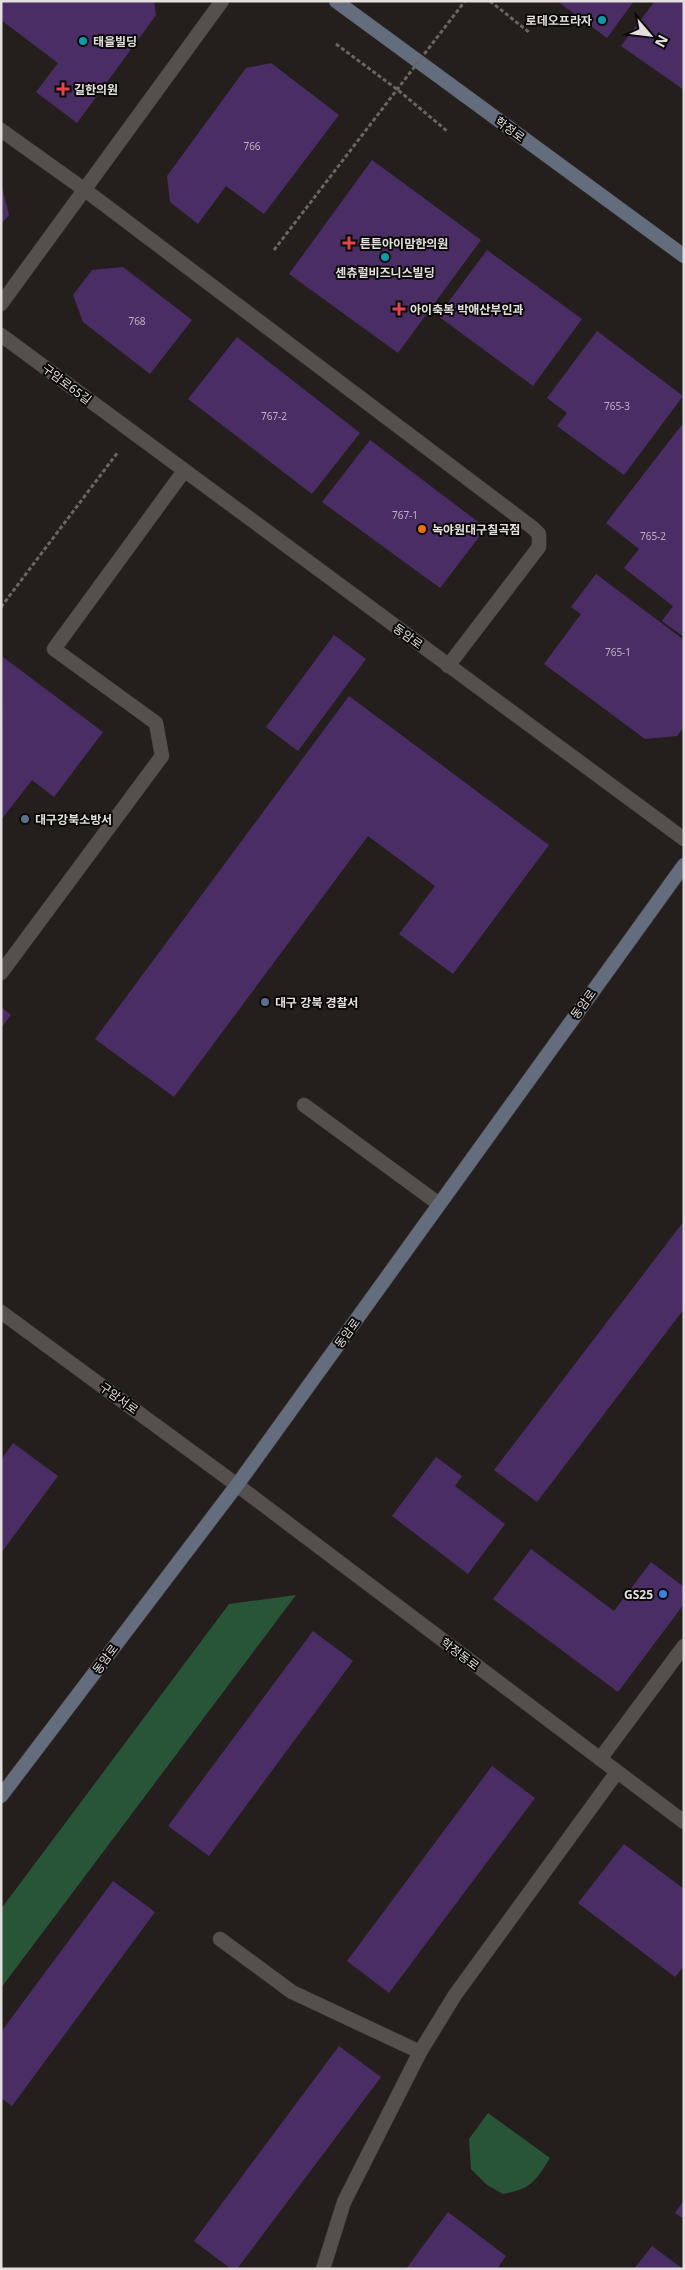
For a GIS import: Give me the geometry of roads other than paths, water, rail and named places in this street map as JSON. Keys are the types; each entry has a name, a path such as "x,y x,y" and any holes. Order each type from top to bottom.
{"main road":[{"name":"학정로","path":"336,1 684,256"},
{"name":"동암로","path":"1,1796 237,1485 684,864"}],"street":[{"path":"1,304 222,1"},
{"path":"1,130 85,190 539,534 539,546 448,666"},
{"name":"구암로65길","path":"1,335 132,434"},
{"name":"동암로","path":"132,434 684,839"},
{"path":"1,973 162,756 156,723 54,649 184,471"},
{"path":"304,1105 439,1204"},
{"name":"구암서로","path":"1,1312 237,1485"},
{"name":"학정동로","path":"237,1485 684,1822"},
{"path":"600,1759 684,1646"},
{"path":"323,2269 344,2202 420,2052 455,1995 617,1772"},
{"path":"220,1939 292,1992 420,2052"}],"place":[{"name":"로데오프라자","path":"602,20"},
{"name":"태을빌딩","path":"83,41"},
{"name":"길한의원","path":"63,89"},
{"name":"튼튼아이맘한의원","path":"349,243"},
{"name":"센츄럴비즈니스빌딩","path":"385,257"},
{"name":"아이축복 박애산부인과","path":"399,309"},
{"name":"녹야원대구칠곡점","path":"422,529"},
{"name":"대구강북소방서","path":"25,819"},
{"name":"대구 강북 경찰서","path":"265,1002"},
{"name":"GS25","path":"663,1594"}]}
